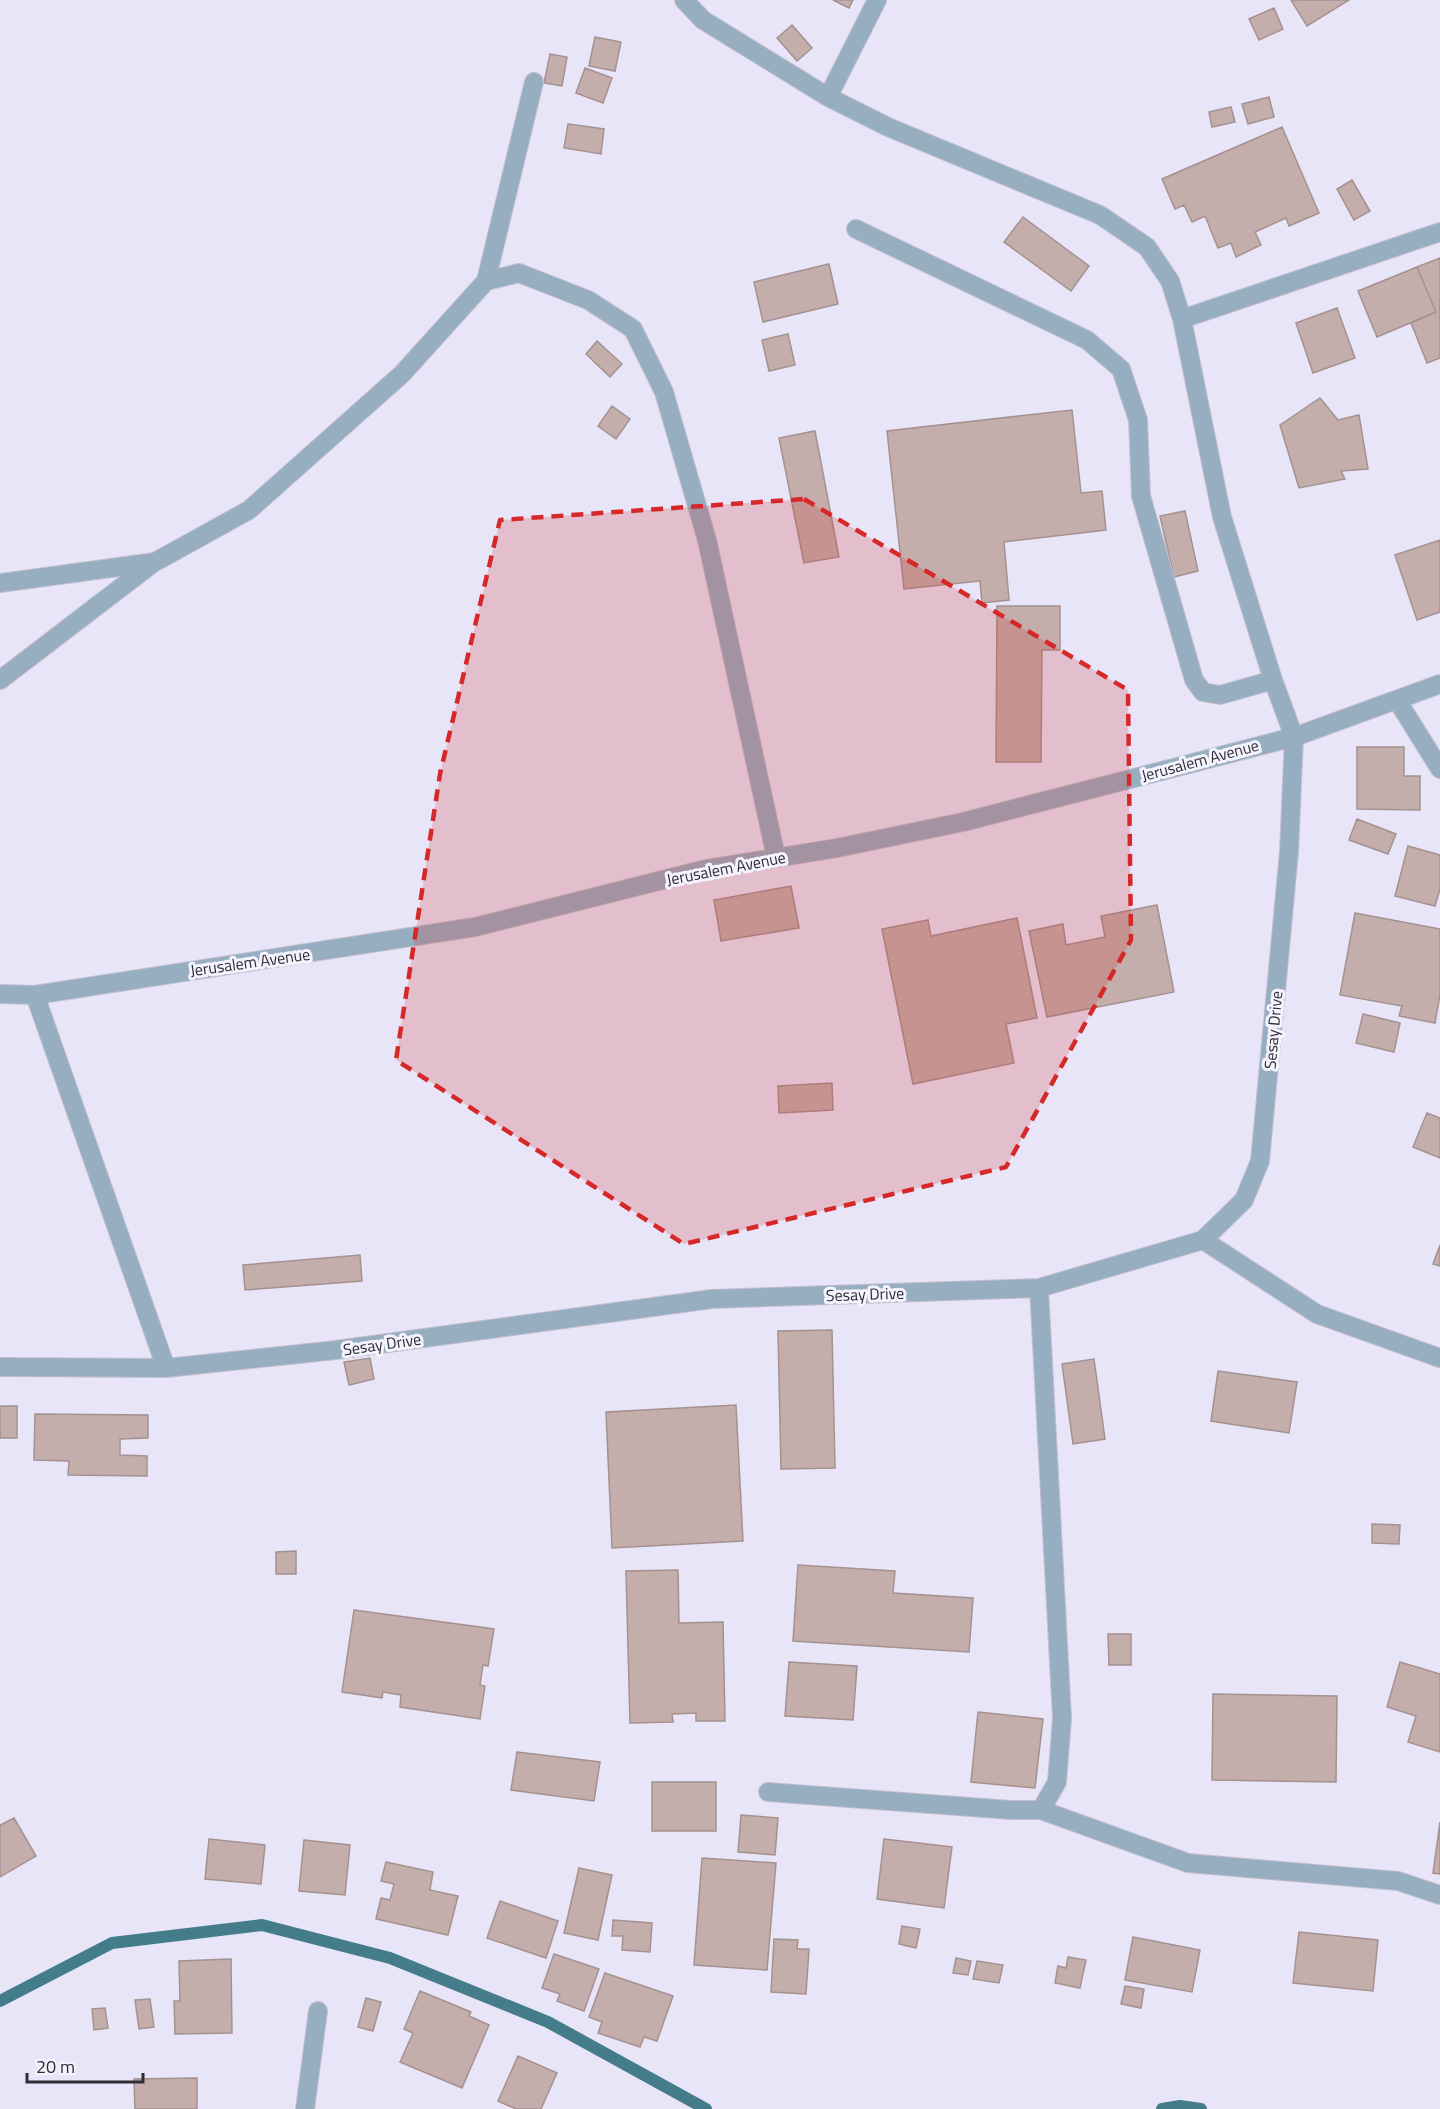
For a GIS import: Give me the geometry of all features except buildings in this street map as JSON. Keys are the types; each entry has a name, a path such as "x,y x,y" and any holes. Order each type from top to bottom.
{"street":[{"path":"684,0 703,20 828,96 888,127 1100,215 1147,246 1170,281 1182,319 1222,517 1273,680 1294,737"},
{"path":"828,96 877,0"},
{"path":"0,680 155,562 258,503 402,374 486,281 534,82"},
{"path":"856,229 1087,340 1121,369 1138,420 1141,496 1194,680 1203,692 1220,695 1273,680"},
{"path":"1182,319 1440,232"},
{"path":"486,281 519,273 588,300 633,329 664,392 707,540 776,857"},
{"path":"0,583 155,562"},
{"name":"Jerusalem Avenue","path":"0,994 35,995 475,927 706,869 963,822 1294,737 1440,684"},
{"path":"1397,700 1440,769"},
{"name":"Sesay Drive","path":"0,1367 166,1368 336,1350 712,1299 1040,1288 1203,1240 1244,1200 1260,1161 1290,852 1294,737"},
{"path":"35,995 166,1368"},
{"path":"1203,1240 1317,1314 1440,1358"},
{"path":"1040,1288 1062,1718 1057,1782 1041,1810"},
{"path":"768,1792 1011,1810 1041,1810 1188,1863 1398,1881 1440,1894"},
{"path":"305,2109 318,2011"}],"highlighted area":[{"path":"804,499 1128,690 1131,940 1006,1167 684,1244 396,1060 440,774 500,520"}],"waterway":[{"path":"0,2001 112,1943 262,1925 390,1958 548,2022 706,2109"},
{"path":"1162,2109 1180,2106 1201,2109"}]}
